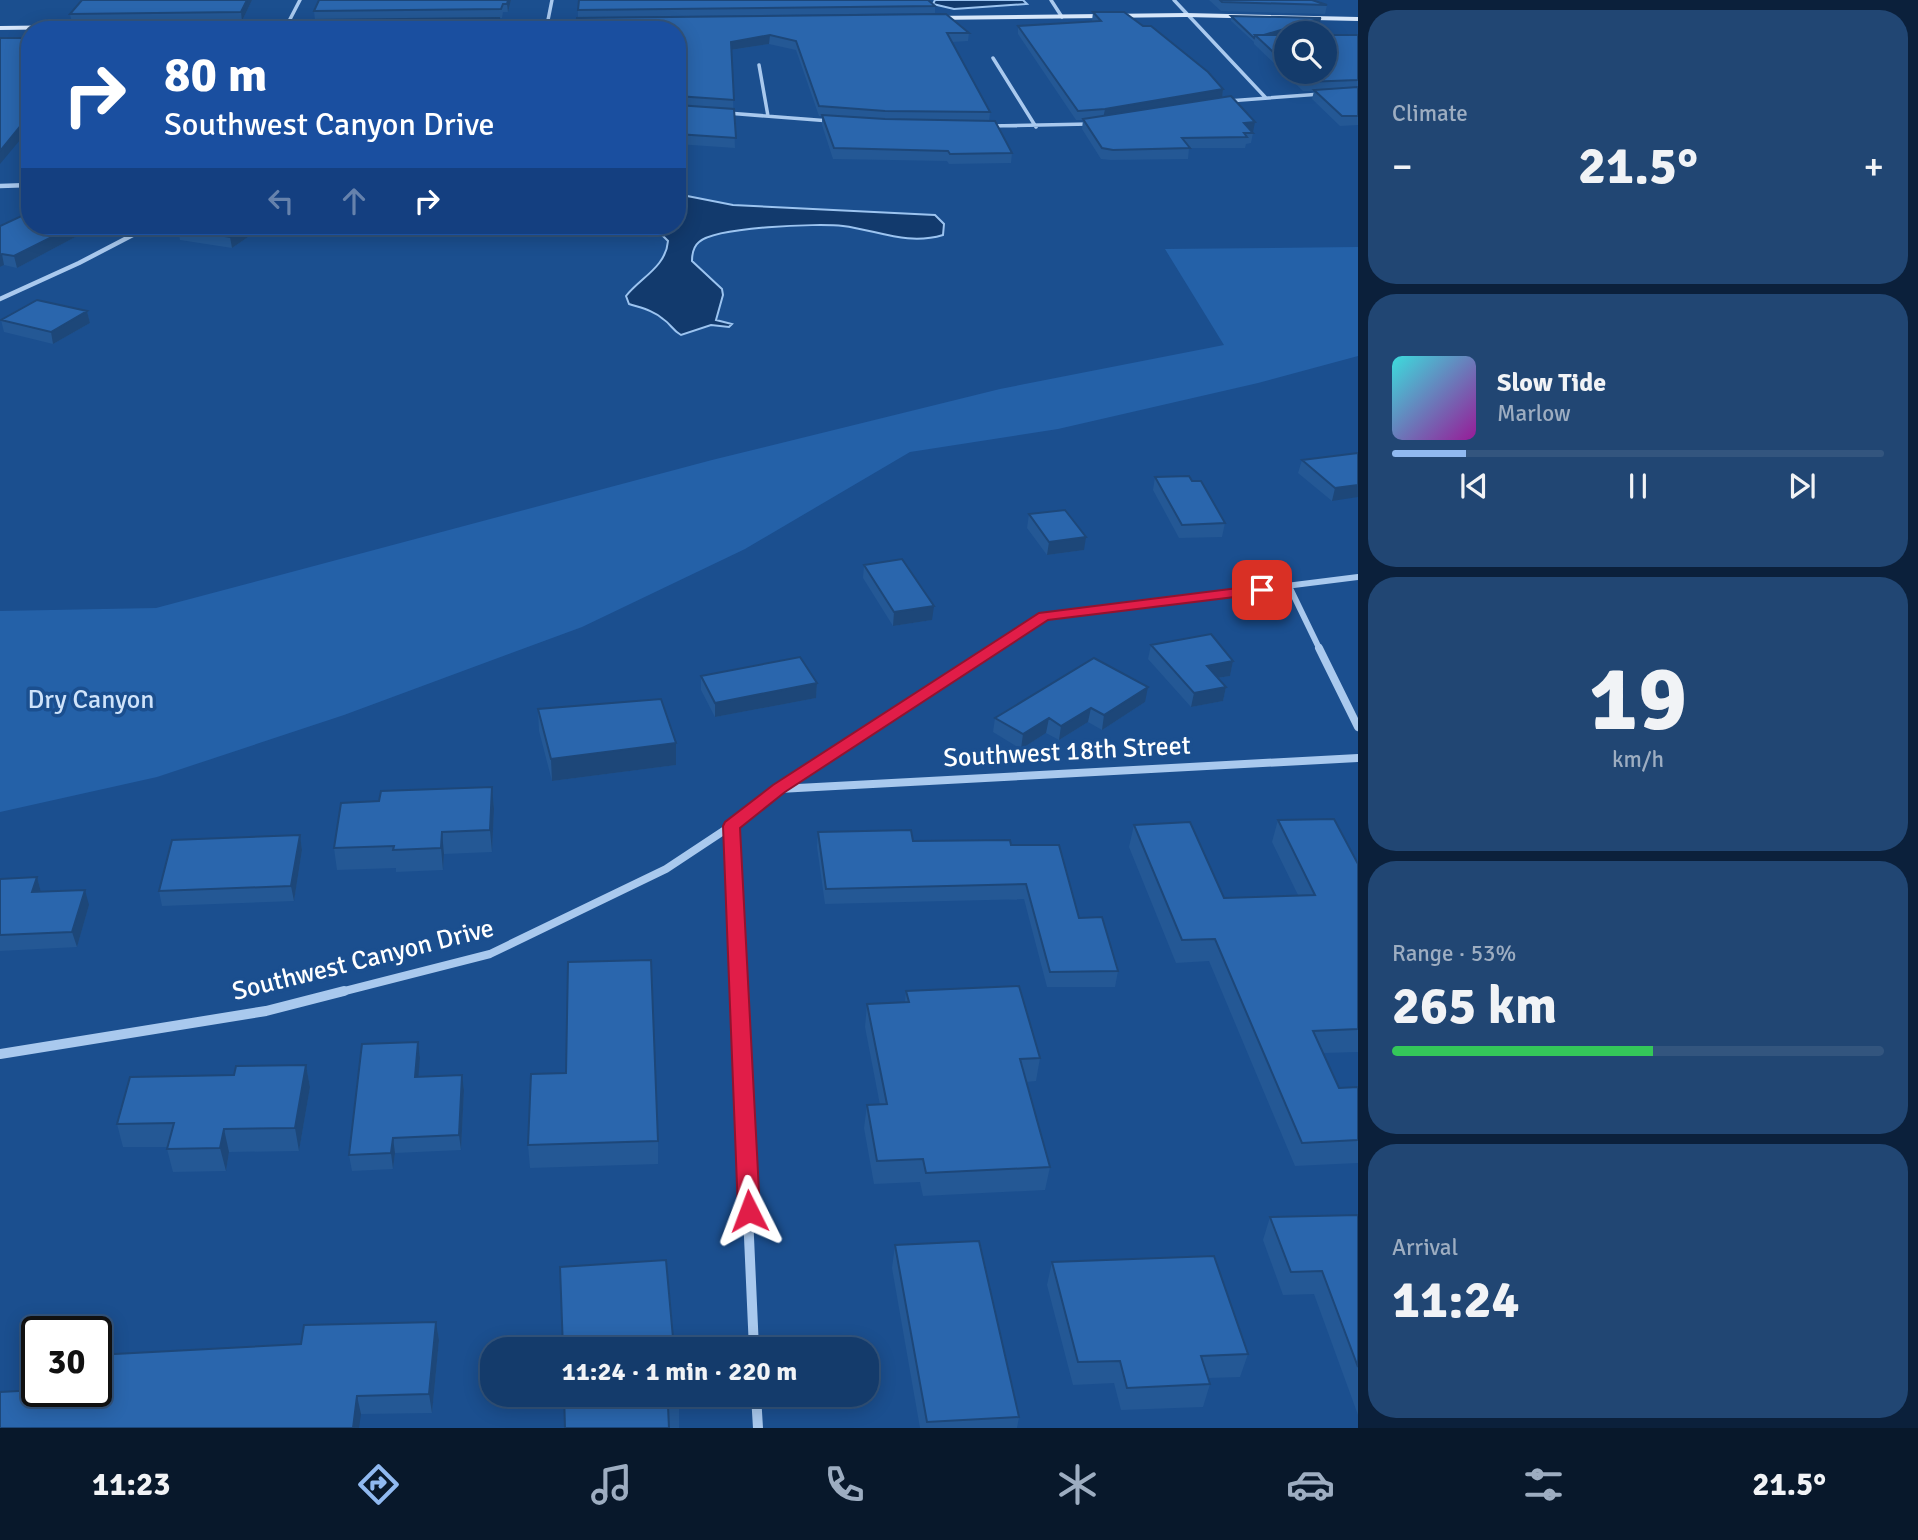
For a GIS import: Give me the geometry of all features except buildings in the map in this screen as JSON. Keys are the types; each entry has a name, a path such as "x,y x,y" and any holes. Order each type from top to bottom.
{"street":[{"path":"290,21 300,0"},
{"path":"548,21 552,0"},
{"path":"1051,0 1062,17"},
{"path":"1174,0 1265,97"},
{"path":"923,18 1186,15 1358,19"},
{"path":"0,28 21,28"},
{"path":"993,58 1036,127"},
{"path":"759,65 768,116"},
{"path":"1224,102 1331,93"},
{"path":"716,112 834,122"},
{"path":"982,126 1036,127 1102,123"},
{"path":"0,186 21,186"},
{"path":"0,299 133,235"},
{"name":"Southwest Canyon Drive","path":"0,1054 266,1011 490,954 666,869 731,826 779,789 1044,616 1358,577"},
{"path":"1289,586 1358,727"},
{"name":"Southwest 18th Street","path":"779,789 1358,758"},
{"path":"731,826 753,1337"},
{"path":"757,1407 758,1428"}],"green space":[{"name":"Dry Canyon","path":"1358,247 1358,356 1258,383 1058,429 910,452 745,549 582,627 344,715 157,777 0,812 0,611 156,608 712,460 1000,389 1224,345 1165,249"}],"shaded area":[{"path":"935,0 1023,0 1027,4 954,9 933,4"},
{"path":"686,196 733,205 935,215 944,224 943,235 917,239 843,226 812,225 768,227 709,237 695,246 692,261 722,289 723,295 716,320 732,324 729,327 711,325 681,335 655,313 629,304 626,296 658,265 668,241 662,235 686,235"}],"route":[{"path":"749,1211 731,826 779,789 1044,616 1262,590"}]}
